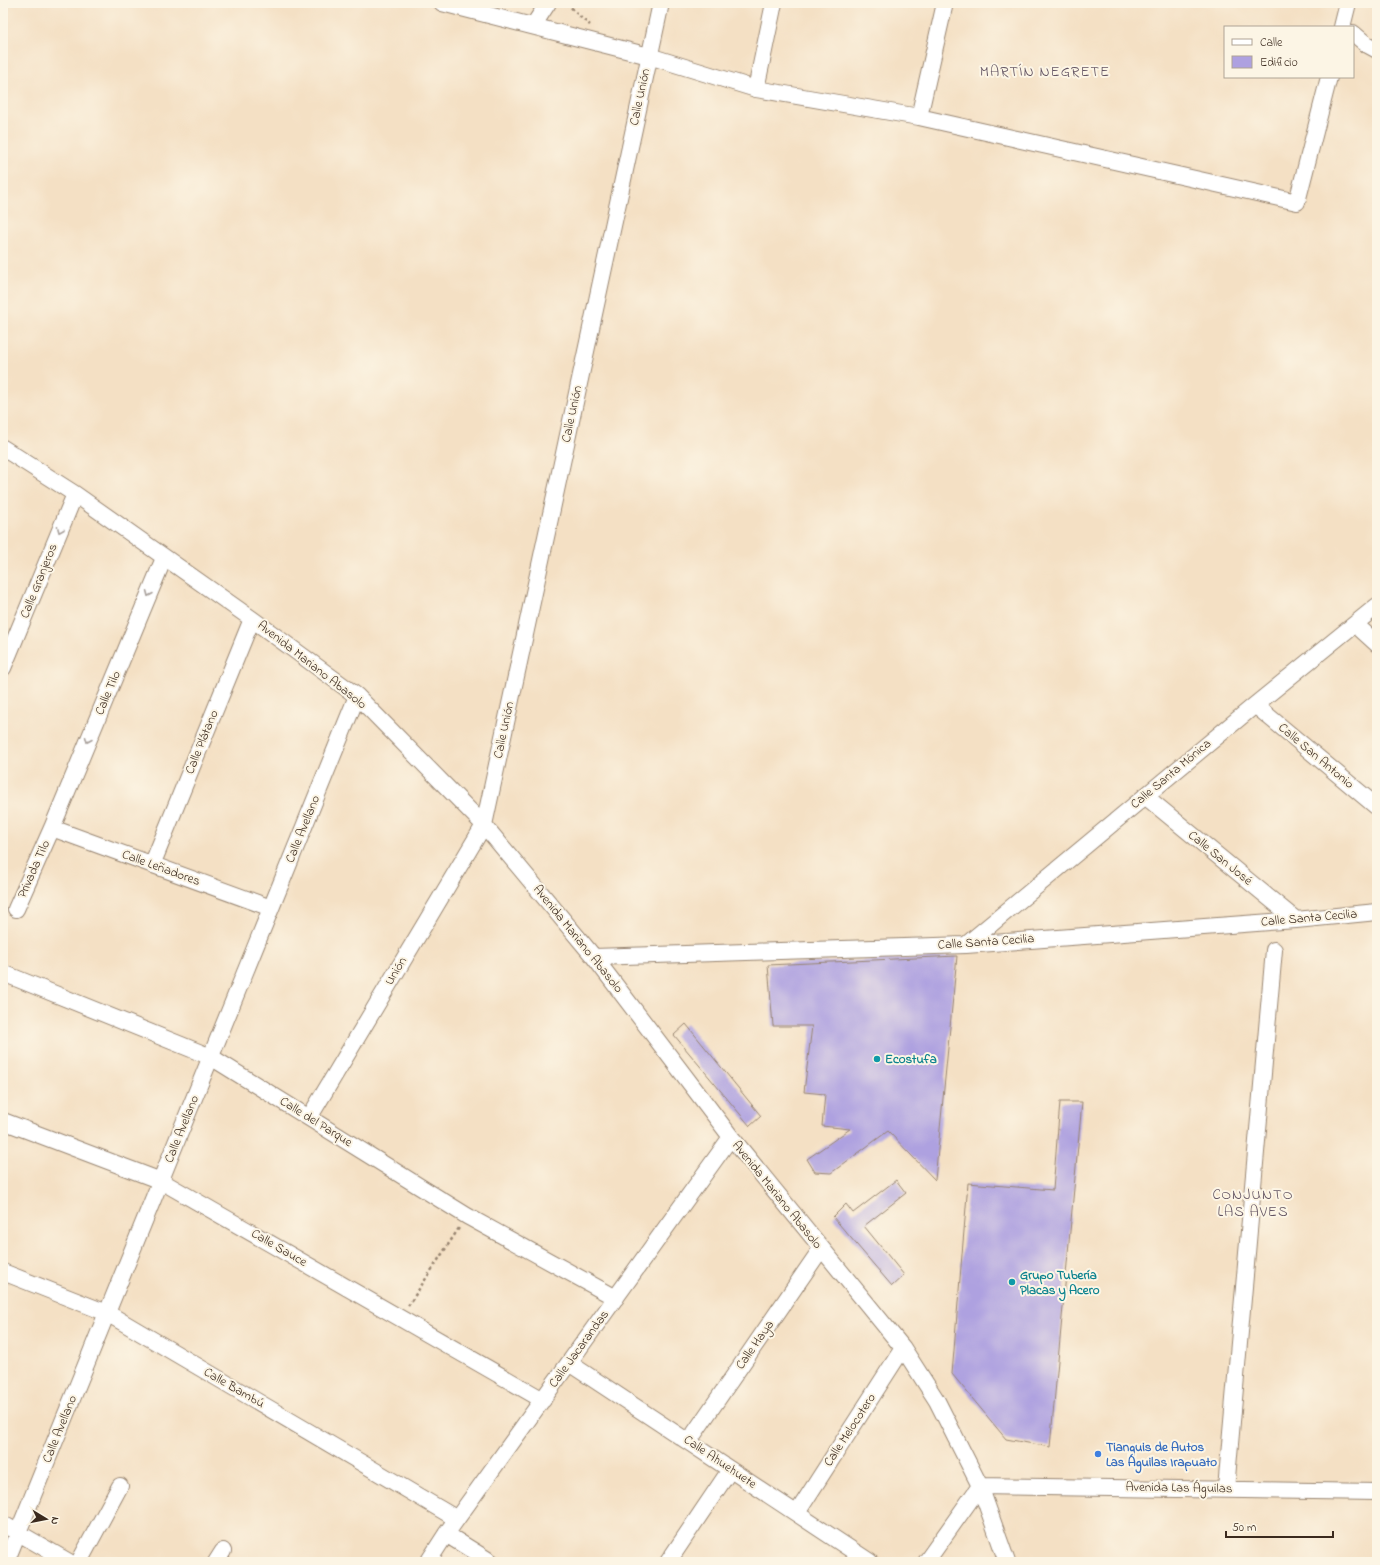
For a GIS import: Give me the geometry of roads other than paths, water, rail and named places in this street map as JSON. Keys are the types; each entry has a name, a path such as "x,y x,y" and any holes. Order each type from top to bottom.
{"street":[{"path":"442,3 477,7 533,26 649,56 756,89 919,117 1297,202 1329,78"},
{"path":"533,26 548,3"},
{"name":"Calle Unión","path":"484,825 649,56 662,3"},
{"path":"756,89 774,3"},
{"path":"919,117 945,3"},
{"path":"1346,26 1348,3"},
{"path":"1354,34 1366,44 1377,50"},
{"name":"Avenida Mariano Abasolo","path":"3,448 75,494 252,619 357,696 484,825 594,957 731,1137 903,1348 937,1401 980,1486 1007,1562"},
{"name":"Calle Granjeros","path":"3,668 75,494"},
{"name":"Calle Tilo","path":"52,828 164,558"},
{"name":"Calle Santa Mónica","path":"966,945 1254,705 1377,606"},
{"name":"Calle Plátano","path":"152,864 252,619"},
{"path":"1355,624 1377,644"},
{"name":"Calle Avellano","path":"6,1562 357,696"},
{"name":"Calle San Antonio","path":"1254,705 1377,807"},
{"name":"Calle San José","path":"1144,796 1296,920"},
{"name":"Unión","path":"309,1118 484,825"},
{"name":"Calle Leñadores","path":"52,828 271,908"},
{"name":"Privada Tilo","path":"16,909 52,828"},
{"name":"Calle Santa Cecilia","path":"594,957 966,945 1296,920 1377,912"},
{"path":"1226,1489 1274,950"},
{"name":"Calle del Parque","path":"3,973 211,1057 467,1216 616,1298"},
{"name":"Calle Sauce","path":"3,1121 161,1181 543,1400"},
{"name":"Calle Jacarandas","path":"428,1562 446,1534 731,1137"},
{"name":"Calle Haya","path":"689,1441 821,1249"},
{"name":"Calle Bambú","path":"3,1272 107,1314 457,1519"},
{"name":"Calle Melocotero","path":"797,1513 903,1348"},
{"name":"Calle Ahuehuete","path":"569,1363 870,1562"},
{"path":"668,1562 730,1470"},
{"path":"79,1562 120,1486"},
{"path":"926,1562 980,1486"},
{"name":"Avenida Las Águilas","path":"980,1486 1377,1492"},
{"path":"3,1524 69,1562"},
{"path":"446,1534 491,1562"}],"place":[{"name":"Ecostufa","path":"877,1059"},
{"name":"Grupo Tubería Placas y Acero","path":"1012,1282"},
{"name":"Tianguis de Autos Las Águilas Irapuato","path":"1098,1454"}],"district":[{"name":"MARTÍN NEGRETE","path":"1045,72"},
{"name":"CONJUNTO LAS AVES","path":"1253,1204"}]}
